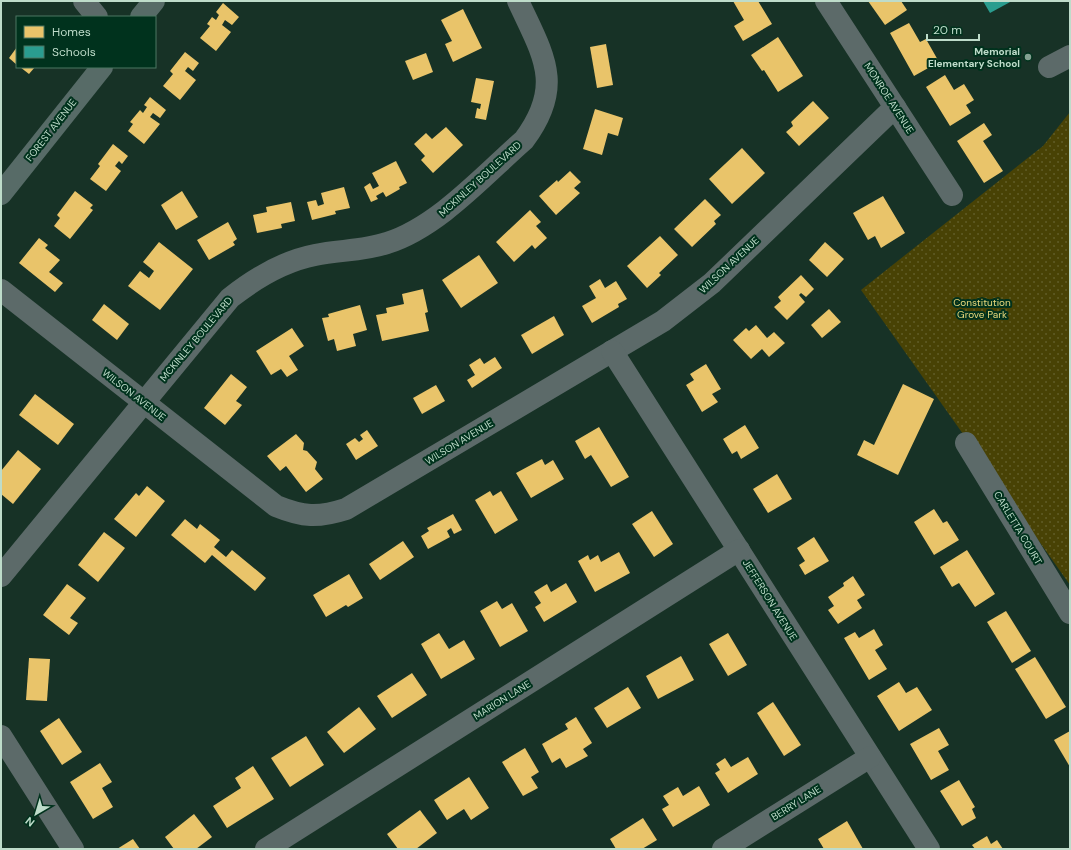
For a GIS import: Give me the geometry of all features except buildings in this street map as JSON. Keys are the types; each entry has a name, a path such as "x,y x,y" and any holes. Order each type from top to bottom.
{"main road":[{"path":"142,16 154,1"},
{"name":"FOREST AVENUE","path":"1,194 101,68"}],"street":[{"path":"84,1 96,16"},
{"name":"MCKINLEY BOULEVARD","path":"1,576 230,298 263,275 286,264 315,255 365,248 387,243 412,233 435,219 524,140 536,125 544,108 547,90 547,71 543,54 518,1"},
{"name":"MONROE AVENUE","path":"826,1 952,194"},
{"path":"1049,67 1070,56"},
{"name":"WILSON AVENUE","path":"1,290 276,506 302,515 328,515 346,509 663,320 712,283 895,107"},
{"name":"JEFFERSON AVENUE","path":"612,351 929,849"},
{"name":"CARLETTA COURT","path":"966,443 1070,613"},
{"name":"MARION LANE","path":"266,849 739,550"},
{"path":"1,736 73,849"},
{"name":"BERRY LANE","path":"723,849 870,757"}],"green space":[{"name":"Constitution Grove Park","path":"1070,112 1070,585 861,290 1043,146"}],"place":[{"name":"Memorial Elementary School","path":"1028,57"}]}
